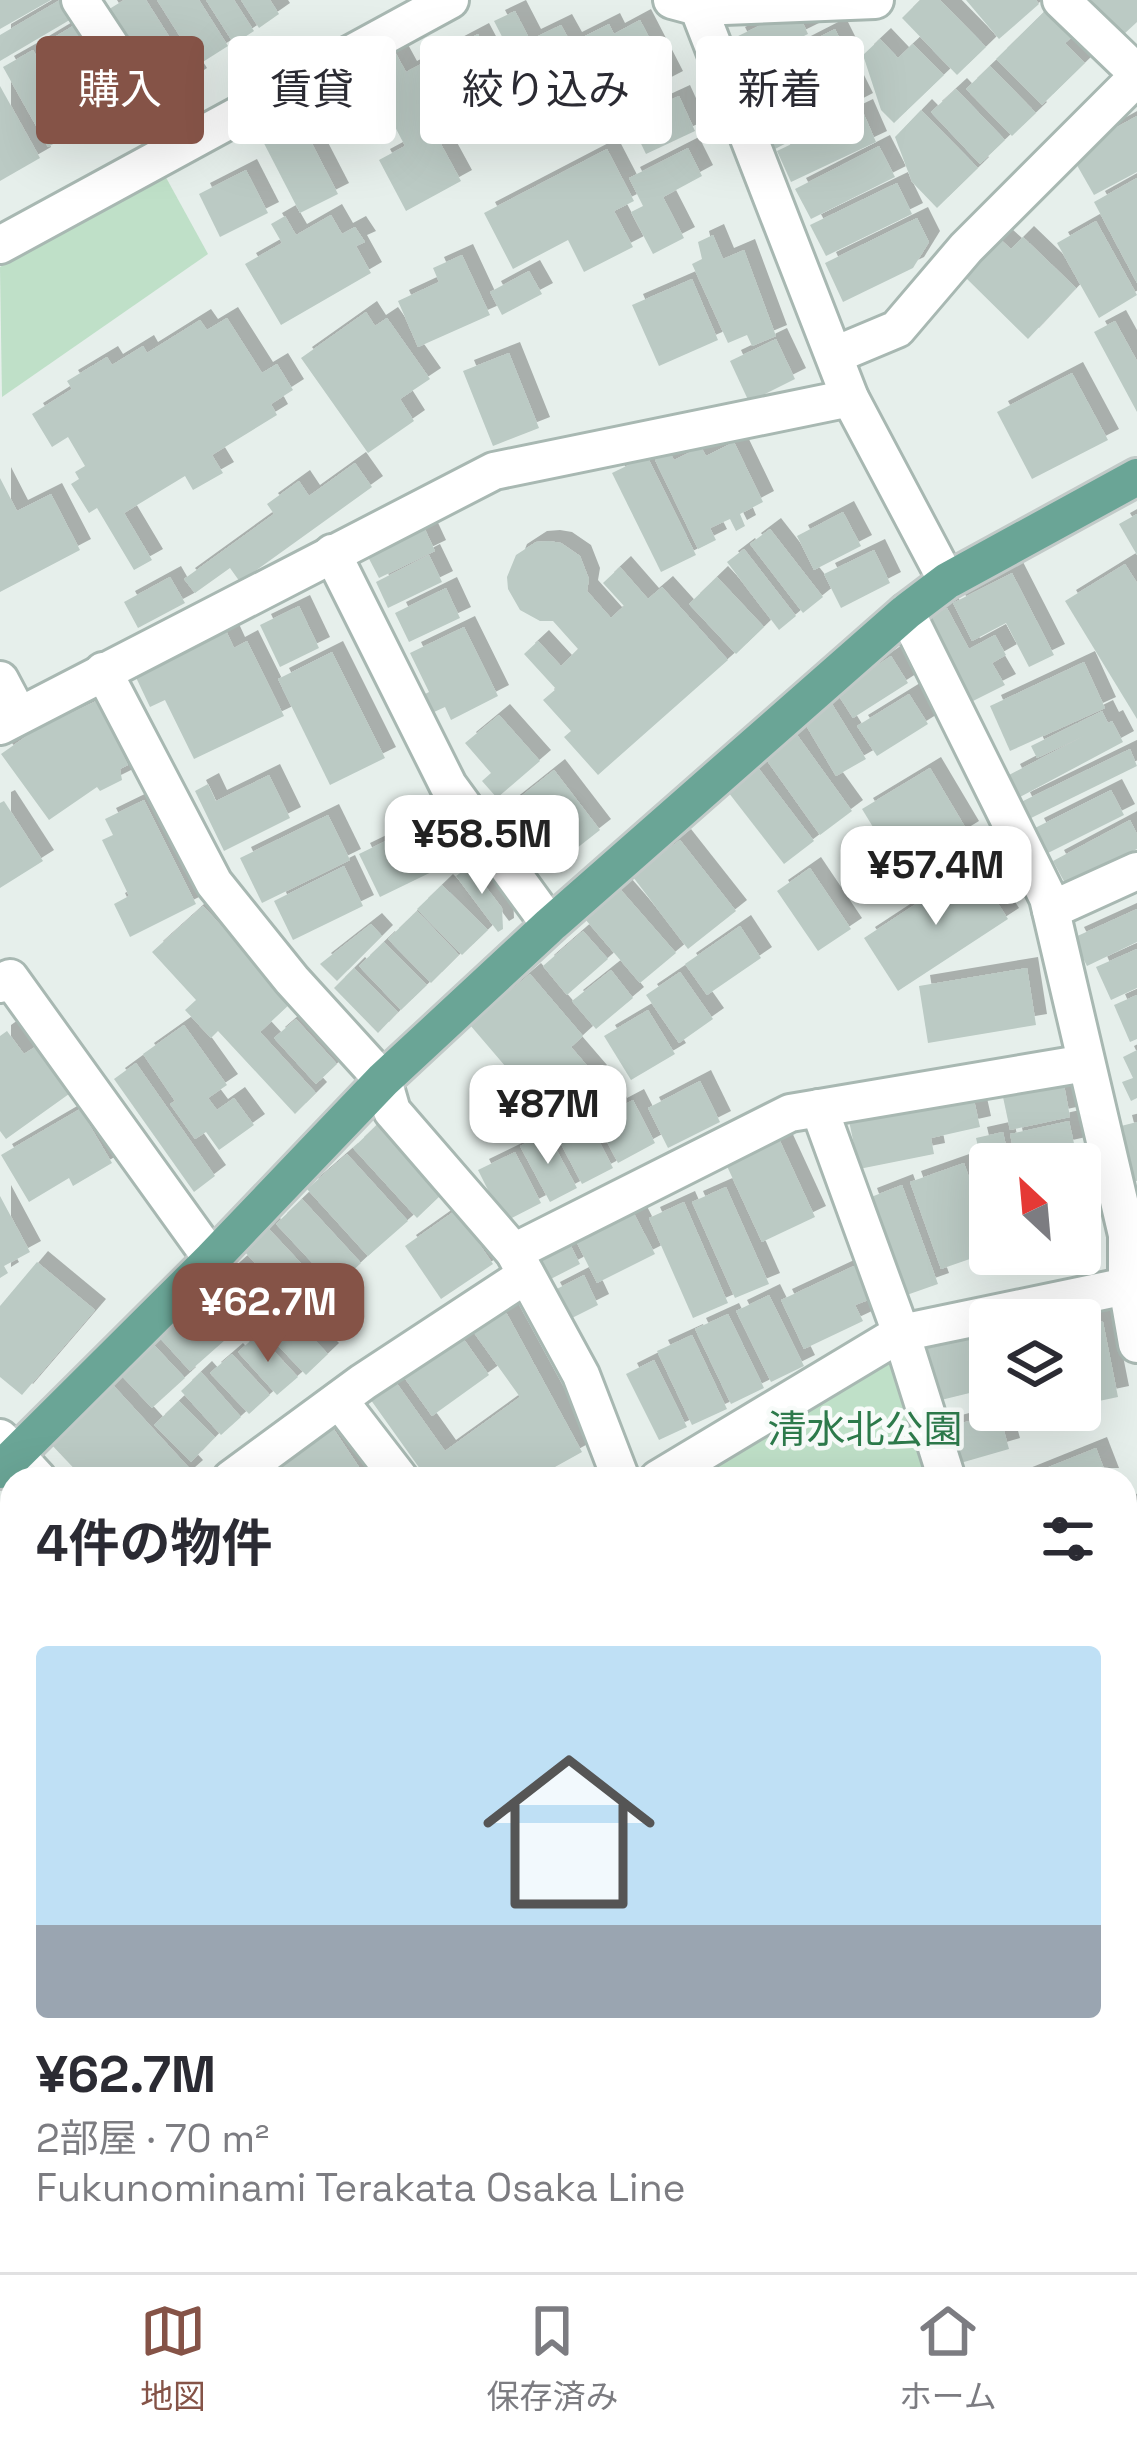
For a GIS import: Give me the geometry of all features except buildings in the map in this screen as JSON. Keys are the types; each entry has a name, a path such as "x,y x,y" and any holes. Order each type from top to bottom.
{"main road":[{"path":"13,1460 383,1081 550,925 906,612 947,581 1137,477"}],"street":[{"path":"80,0 177,147"},
{"path":"0,245 450,0"},
{"path":"875,0 690,2 850,398 947,581"},
{"path":"835,355 897,329 966,248 1137,75 1060,0"},
{"path":"0,680 9,720 494,471 850,398"},
{"path":"332,553 448,785 550,925"},
{"path":"906,612 1051,910 1132,1234 1126,1286 1137,1344"},
{"path":"103,671 214,883 292,980 383,1081 392,1111 520,1264 581,1375 616,1467"},
{"path":"1051,910 1137,871"},
{"path":"0,984 10,978 212,1259"},
{"path":"247,1467 520,1264 790,1113 1087,1063"},
{"path":"819,1108 901,1333 943,1467"},
{"path":"678,1467 901,1333 1126,1286"},
{"path":"339,1400 391,1467"}],"green space":[{"path":"163,172 208,254 2,397 0,267"},
{"name":"清水北公園","path":"882,1360 896,1365 929,1467 711,1467 742,1452"}]}
